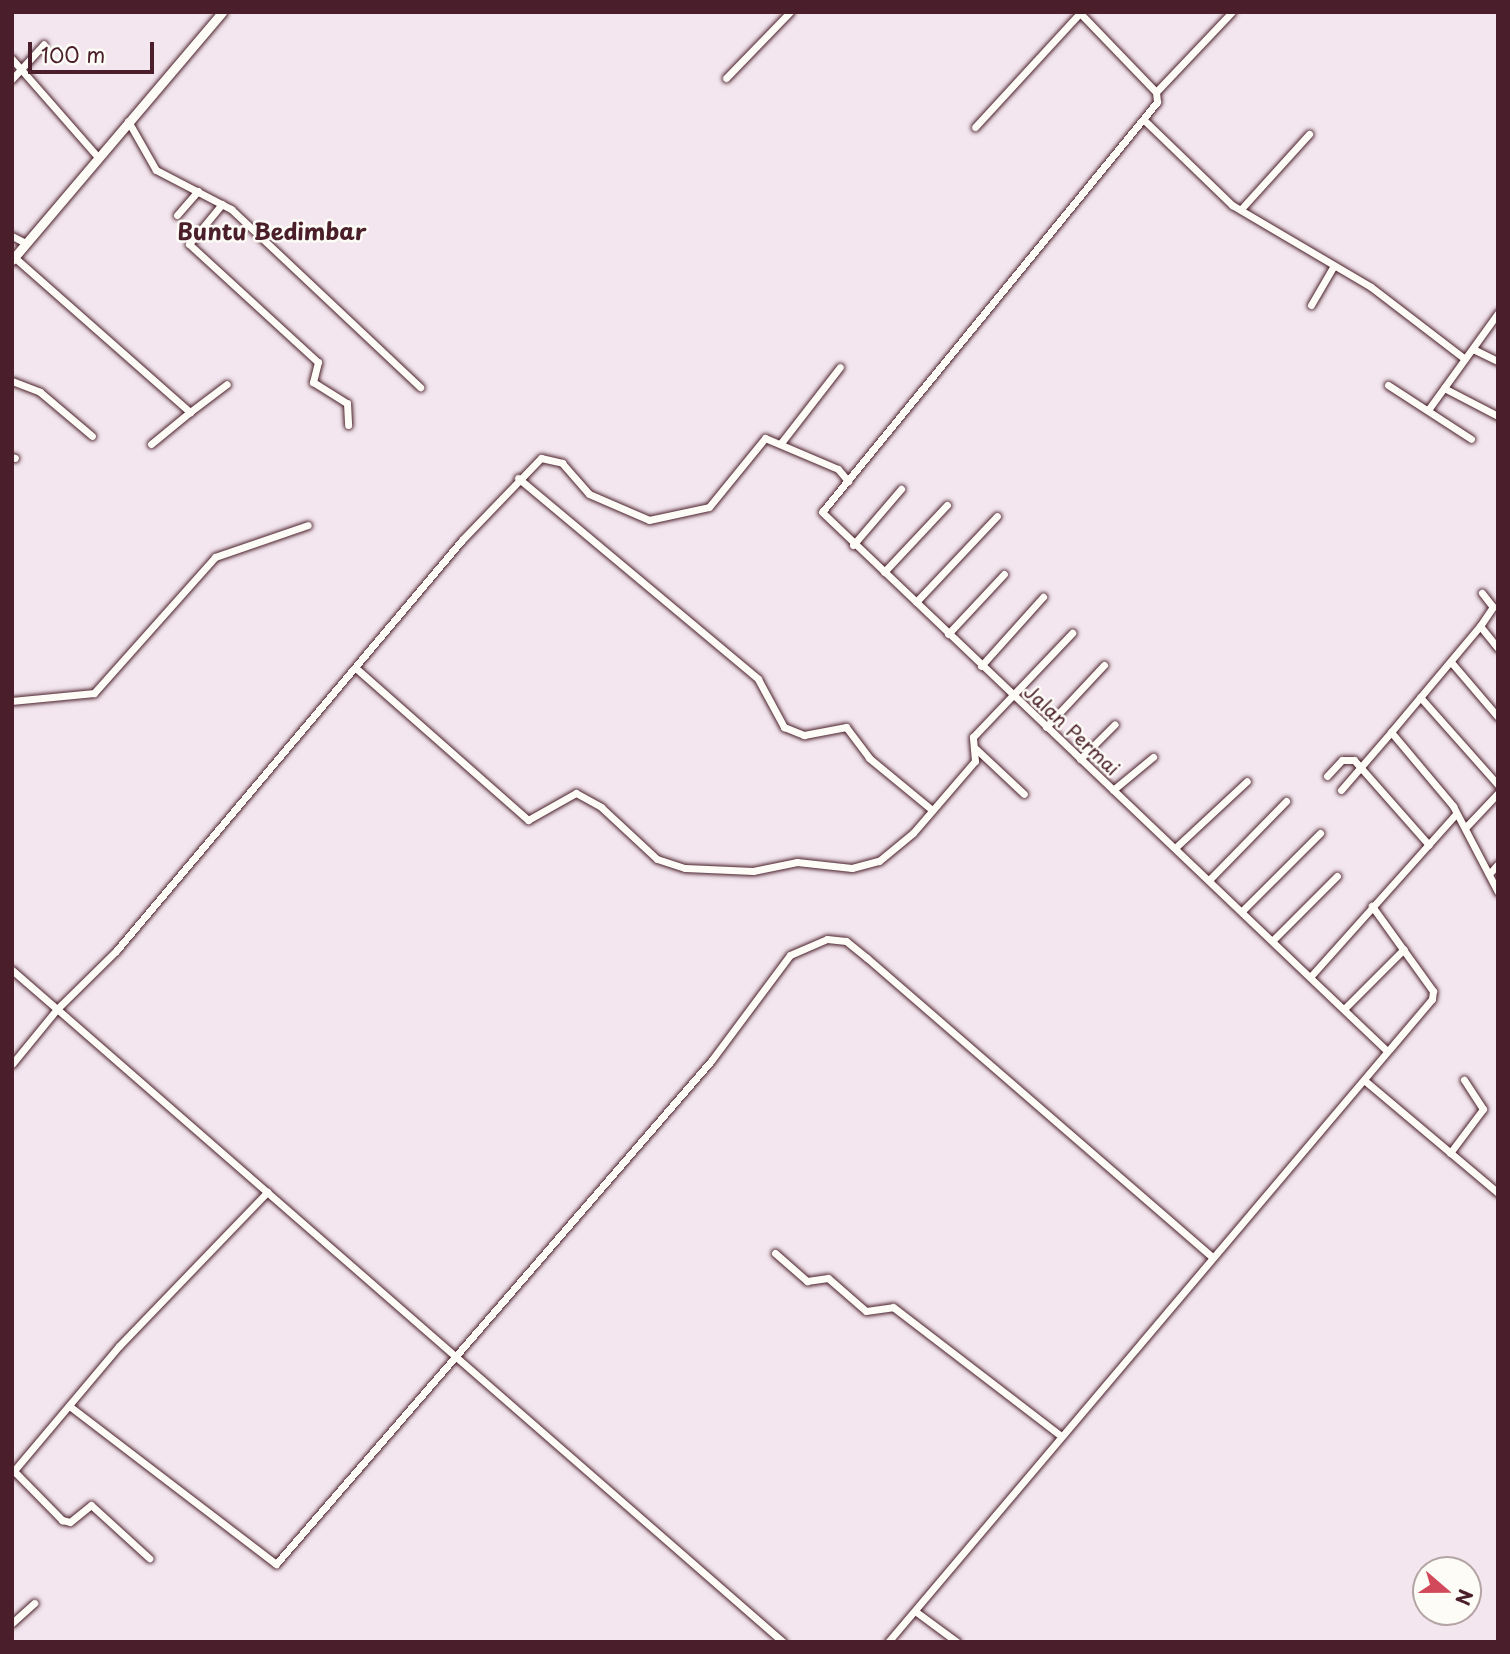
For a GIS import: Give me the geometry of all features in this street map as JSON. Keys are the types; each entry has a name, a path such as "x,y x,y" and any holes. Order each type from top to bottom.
{"street":[{"path":"190,412 13,258 222,12"},
{"path":"726,78 790,12"},
{"path":"975,127 1080,13 1156,92 1232,12"},
{"path":"12,79 44,44"},
{"path":"12,59 23,67 97,156"},
{"name":"Jalan Permai","path":"1156,92 1145,121 899,411 891,421 882,445 821,508 853,545 1274,939 1387,1051"},
{"path":"128,121 150,164 222,204 420,387"},
{"path":"1145,121 1210,187 1333,267 1371,287 1465,359"},
{"path":"1242,208 1309,134"},
{"path":"177,215 198,191"},
{"path":"222,204 190,247 318,362 313,382 347,404 348,425"},
{"path":"12,236 26,243"},
{"path":"1311,304 1333,267"},
{"path":"1428,410 1498,313"},
{"path":"1473,349 1498,361"},
{"path":"781,443 840,367"},
{"path":"12,381 40,392 92,436"},
{"path":"151,444 227,384"},
{"path":"1388,385 1471,439"},
{"path":"1444,388 1498,416"},
{"path":"12,1063 58,1009 116,951 358,670 518,478 553,457 581,489 618,509 643,519 676,517 714,503 758,440 781,443 838,469 848,481"},
{"path":"518,478 758,679 784,727 804,735 846,727 869,758 932,810"},
{"path":"853,545 901,489"},
{"path":"884,572 947,505"},
{"path":"916,602 997,516"},
{"path":"12,701 94,693 215,557 307,525"},
{"path":"948,634 1004,573"},
{"path":"1340,790 1480,626 1493,607 1482,593"},
{"path":"981,666 1044,597"},
{"path":"1480,626 1498,648"},
{"path":"358,670 528,820 570,796 583,796 657,859 685,868 753,871 797,862 852,868 889,855 966,775 976,758 973,737 1014,697 1072,633"},
{"path":"1451,662 1498,717"},
{"path":"1046,727 1104,665"},
{"path":"1420,697 1498,786"},
{"path":"1080,759 1115,723"},
{"path":"1391,732 1456,814 1498,891"},
{"path":"974,747 1024,794"},
{"path":"1114,790 1153,757"},
{"path":"1327,776 1342,760 1362,766 1429,845"},
{"path":"1175,848 1247,781"},
{"path":"1465,828 1498,793"},
{"path":"1210,879 1286,801"},
{"path":"1311,976 1372,906 1390,891 1456,814"},
{"path":"1243,910 1320,833"},
{"path":"1489,874 1498,864"},
{"path":"1274,939 1337,876"},
{"path":"888,1642 1060,1435 1364,1080 1434,993 1372,906"},
{"path":"72,1408 272,1565 711,1061 790,955 827,939 846,942 867,958 1212,1257"},
{"path":"1345,1008 1404,949"},
{"path":"12,970 453,1358 783,1642"},
{"path":"1364,1080 1498,1193"},
{"path":"1450,1153 1483,1110 1464,1080"},
{"path":"149,1558 91,1506 71,1522 62,1520 13,1472 72,1408 119,1346 267,1192"},
{"path":"775,1253 807,1281 828,1278 866,1311 893,1307 1060,1435"},
{"path":"12,1623 34,1603"},
{"path":"915,1611 957,1642"}],"district":[{"name":"Buntu Bedimbar","path":"272,231"}]}
